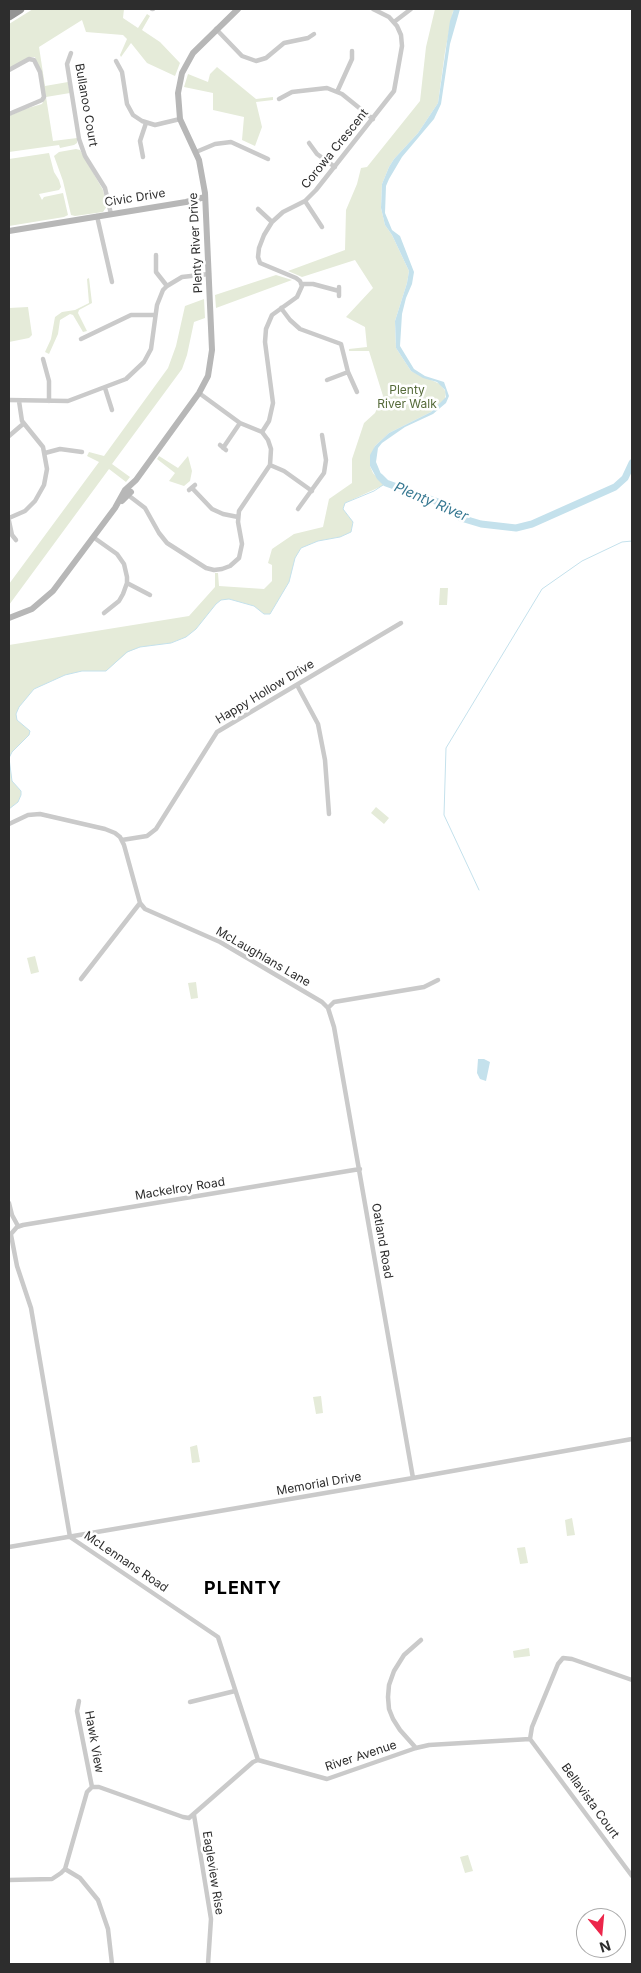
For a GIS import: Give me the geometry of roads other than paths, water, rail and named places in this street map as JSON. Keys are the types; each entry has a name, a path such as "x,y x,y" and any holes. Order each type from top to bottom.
{"highway":[{"path":"9,16 20,9"}],"street":[{"path":"373,9 386,15 394,22 411,9"},
{"name":"Plenty River Drive","path":"9,618 32,609 47,598 128,493 200,393 208,376 212,356 206,198 201,165 180,119 178,93 182,73 192,53 235,10"},
{"name":"Corowa Crescent","path":"301,284 296,278 265,266 258,260 261,240 272,222 283,212 305,200 316,190 392,95 396,83 402,42 400,32 394,22"},
{"path":"216,29 242,56 256,61 266,58 284,43 308,38 314,34"},
{"path":"337,92 352,59 352,51"},
{"name":"Bullanoo Court","path":"70,53 68,64 79,139 104,188 111,214"},
{"path":"9,70 29,59 34,60 40,72 44,96 42,100 9,114"},
{"path":"116,61 121,69 128,107 136,117 146,123 160,124 180,119"},
{"path":"279,99 288,93 326,88 337,92 373,119"},
{"path":"143,157 140,141 146,123"},
{"path":"196,152 215,144 231,142 268,159"},
{"path":"310,143 317,154 335,167"},
{"name":"Civic Drive","path":"9,230 71,222 88,217 206,198"},
{"path":"305,200 322,227"},
{"path":"258,209 272,222"},
{"path":"97,216 100,238 107,256 112,282"},
{"path":"156,255 155,270 167,286"},
{"path":"9,400 68,401 105,388 126,378 144,362 152,343 155,315 160,296 167,286 182,277 209,274"},
{"path":"262,432 270,418 273,403 265,332 270,318 297,297 301,291 301,284 310,284 339,291"},
{"path":"281,308 300,329 341,344 348,372 356,392"},
{"path":"81,339 131,314 155,315"},
{"path":"43,359 49,381 49,401"},
{"path":"327,380 348,372"},
{"path":"105,388 112,410"},
{"path":"128,493 145,508 167,543 206,568 214,570 230,566 241,553 242,540 238,517 242,505 270,465 271,449 262,432 240,423 200,393"},
{"path":"16,540 12,534 9,519 25,511 39,496 47,469 45,453 37,439 23,424 20,416 19,400"},
{"path":"223,448 240,423"},
{"path":"9,436 23,424"},
{"path":"298,509 323,476 326,465 322,435"},
{"path":"45,453 60,449 82,452"},
{"path":"270,465 284,471 312,491"},
{"path":"192,488 212,509 223,514 238,517"},
{"path":"93,537 121,559 126,569 127,583 119,601 104,613"},
{"path":"127,583 150,595"},
{"name":"Happy Hollow Drive","path":"122,840 147,836 156,829 217,732 401,623"},
{"path":"297,685 318,724 325,760 329,814"},
{"path":"9,824 28,814 40,814 110,831 122,840 140,903 81,979"},
{"name":"McLaughlans Lane","path":"140,903 150,912 220,942 322,1002 328,1008"},
{"path":"328,1008 334,1002 424,987 438,980"},
{"name":"Oatland Road","path":"328,1008 334,1027 360,1169 413,1478"},
{"name":"Mackelroy Road","path":"18,1226 360,1169"},
{"path":"9,1203 18,1226 10,1236"},
{"name":"McLennans Road","path":"10,1236 17,1266 31,1308 70,1536 218,1637 258,1760"},
{"name":"Memorial Drive","path":"9,1547 632,1439"},
{"path":"416,1748 393,1719 389,1709 388,1696 389,1685 394,1671 404,1655 421,1640"},
{"path":"530,1740 532,1727 558,1664 564,1658 572,1659 632,1680"},
{"path":"190,1702 235,1691"},
{"name":"Hawk View","path":"79,1701 78,1711 92,1787"},
{"name":"River Avenue","path":"258,1760 328,1780 416,1748 530,1740"},
{"name":"Bellavista Court","path":"530,1740 632,1876"},
{"path":"9,1880 52,1879 64,1869 87,1792 92,1787 99,1787 183,1818 189,1818 253,1762 258,1760"},
{"name":"Eagleview Rise","path":"194,1815 210,1918 208,1964"},
{"path":"64,1869 80,1878 98,1900 108,1929 112,1964"}],"water":[{"path":"454,9 460,9 450,44 441,104 434,119 402,157 389,179 386,186 385,213 392,230 400,236 414,272 402,314 400,346 414,369 425,376 444,382 449,396 446,403 433,414 405,427 378,448 376,462 381,474 388,482 384,485 376,477 370,466 370,455 375,446 389,433 431,412 446,397 445,390 437,382 423,378 411,371 396,348 395,321 409,271 392,235 385,225 381,208 382,184 389,167 418,133 438,103 450,21"},
{"path":"478,1059 490,1062 486,1081 480,1079 477,1073"}],"waterway":[{"name":"Plenty River","path":"380,477 386,483 438,502 461,518 481,524 516,528 532,524 615,487 625,478 632,463"},
{"path":"9,809 18,802 21,795 21,791 12,781 9,758 12,752 29,735 30,731 17,720 16,714 19,707 34,689 65,675 82,671 106,671 127,652 140,647 171,643 186,637 196,629 221,600 229,599 254,606 264,614 270,614 289,582 295,558 301,548 351,532 353,522 343,509 345,503 374,491 386,483"},
{"path":"479,890 444,815 446,748 542,589 582,561 622,542 632,541"}],"district":[{"name":"PLENTY","path":"243,1589"}],"park label":[{"name":"Plenty River Walk","path":"407,397"}]}
